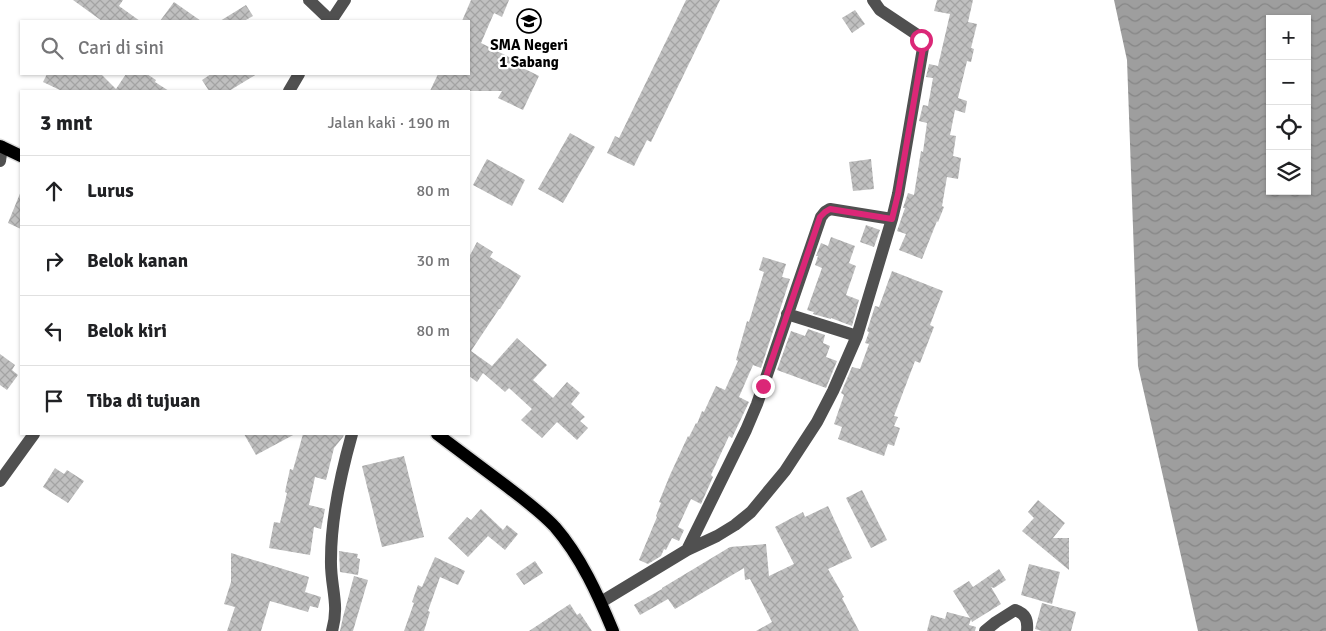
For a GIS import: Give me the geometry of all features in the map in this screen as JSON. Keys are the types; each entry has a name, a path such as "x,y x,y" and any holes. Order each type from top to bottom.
{"main road":[{"path":"1,147 20,156"},
{"path":"439,435 532,506 555,527 579,562 601,602 613,631"}],"street":[{"path":"309,0 330,20"},
{"path":"332,20 345,0"},
{"path":"601,602 687,550 717,536 751,512 785,472 818,422 834,391 857,336 892,219 923,48 921,40 916,34 880,10 873,0"},
{"path":"290,90 298,75"},
{"path":"0,161 1,147"},
{"path":"687,550 757,404 820,217 830,209 892,219"},
{"path":"787,314 857,336"},
{"path":"0,481 33,435"},
{"path":"332,631 336,610 331,566 333,526 344,464 352,435"},
{"path":"985,631 1015,610 1022,612 1026,618 1027,631"}],"water":[{"path":"1114,0 1326,0 1326,631 1198,631 1138,366 1127,60"}],"building":[{"path":"73,0 123,0 119,6 139,20 101,20"},
{"path":"471,0 509,0 502,17 494,13 481,43 515,60 513,63 539,76 523,110 498,98 502,91 430,90 438,75 470,75 470,20 462,20"},
{"path":"686,0 720,0 651,142 647,140 634,166 607,153 615,136 619,138"},
{"path":"937,0 973,0 968,22 977,24 971,48 974,49 971,62 967,61 958,98 967,101 965,113 955,110 950,135 956,136 953,156 961,158 958,179 947,177 942,206 944,207 922,259 899,250 906,234 897,231 908,193 914,195 921,151 923,152 927,123 919,121 923,105 928,106 933,78 926,77 929,64 938,66 950,14 934,11"},
{"path":"174,2 200,20 161,20"},
{"path":"246,5 253,16 246,20 222,20"},
{"path":"855,10 865,24 852,33 842,18"},
{"path":"46,75 102,75 116,89 125,75 148,75 167,90 60,90 43,82"},
{"path":"210,75 255,75 231,90 208,90 202,80"},
{"path":"570,133 595,147 563,203 538,189"},
{"path":"487,159 525,180 512,206 473,185"},
{"path":"871,159 874,189 853,191 849,162"},
{"path":"20,193 20,229 8,223"},
{"path":"866,225 880,230 874,247 860,242"},
{"path":"831,237 855,246 849,263 856,266 846,295 859,300 852,326 813,314 814,312 807,310 822,268 815,265 818,256 816,256 821,243 828,246"},
{"path":"477,242 493,252 490,257 521,276 471,351 492,366 517,338 547,365 533,380 553,398 567,382 580,393 571,404 585,417 580,421 588,428 577,440 557,422 542,438 521,420 532,409 509,388 505,392 483,373 477,382 470,377 470,255"},
{"path":"763,257 786,264 782,277 790,279 761,368 753,365 739,397 749,402 732,438 729,436 711,475 713,477 701,504 691,499 678,527 684,530 679,541 672,538 661,556 648,564 639,560 657,517 661,503 659,502 670,475 688,436 697,424 702,411 704,412 716,386 725,390 738,361 736,360 747,321 749,322 764,272 759,270"},
{"path":"892,271 943,291 930,325 934,327 920,363 915,361 894,416 898,417 894,426 900,428 894,446 888,444 884,456 838,439 842,427 834,424 844,395 841,393 852,367 860,369 869,344 865,343 875,306 879,307"},
{"path":"808,329 825,335 823,343 830,346 826,357 837,361 826,388 777,370 791,331 805,336"},
{"path":"0,354 15,365 12,370 18,375 7,390 0,385"},
{"path":"245,435 293,435 256,455"},
{"path":"303,435 344,435 334,448 326,480 315,477 309,505 325,509 321,529 314,527 310,555 269,548 274,522 280,523 290,469 293,470"},
{"path":"404,456 424,537 382,547 362,466"},
{"path":"55,468 64,474 67,470 84,481 68,503 43,487"},
{"path":"862,490 887,540 871,548 846,498"},
{"path":"1038,500 1065,523 1053,538 1069,538 1069,570 1022,531 1034,518 1028,512"},
{"path":"828,506 852,558 828,569 844,597 842,598 859,631 756,631 772,622 750,579 745,580 744,568 675,609 668,599 640,615 634,605 730,547 766,544 769,576 794,564 775,527 803,512 805,517"},
{"path":"481,509 503,530 507,525 518,534 505,550 488,536 468,557 448,538 467,517 471,520"},
{"path":"339,551 358,554 357,558 360,559 358,575 340,572"},
{"path":"231,553 309,577 305,592 321,597 318,608 310,606 308,612 270,601 261,631 227,631 235,607 224,604 231,582"},
{"path":"435,557 465,571 458,585 440,577 428,611 430,612 424,631 404,631 418,585 422,587"},
{"path":"535,561 543,573 524,585 516,574"},
{"path":"1029,564 1060,572 1052,604 1021,595"},
{"path":"999,569 1006,580 994,588 991,587 1001,604 972,622 971,619 969,625 976,627 975,631 927,631 931,615 945,619 947,612 970,618 953,591 969,581 973,587"},
{"path":"354,576 368,580 353,631 340,631 343,617"},
{"path":"1042,603 1076,612 1071,631 1042,631 1035,629"},
{"path":"570,604 577,615 580,613 592,631 529,631"}],"place":[{"name":"SMA Negeri 1 Sabang","path":"529,21"}],"route":[{"path":"763,386 820,217 830,209 892,219 923,48 921,40"}]}
